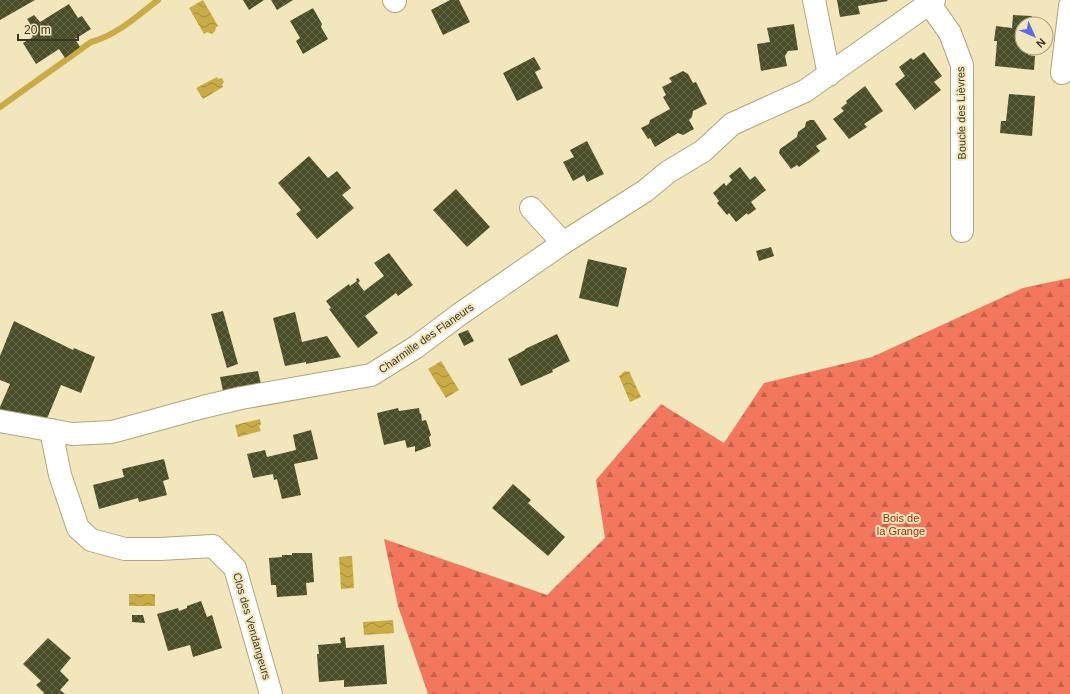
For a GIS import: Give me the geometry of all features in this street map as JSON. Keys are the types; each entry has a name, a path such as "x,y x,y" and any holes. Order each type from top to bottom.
{"street":[{"path":"814,0 829,76"},
{"name":"Boucle des Lièvres","path":"732,124 805,91 829,76 931,2 950,33 962,65 962,231"},
{"path":"1062,73 1070,6"},
{"name":"Charmille des Flaneurs","path":"0,421 72,434 112,432 241,398 371,376 416,347 460,314 563,243 645,191 668,172 703,151 732,124"},
{"path":"530,208 563,243"},
{"name":"Clos des Vendangeurs","path":"51,430 60,475 78,528 91,540 124,549 160,549 213,546 236,568 271,694"}],"green space":[{"name":"Bois de la Grange","path":"1070,278 1070,694 428,694 398,606 384,539 547,595 605,538 596,480 661,404 724,443 764,383 872,357 1023,288"}],"water":[{"path":"203,0 218,26 212,34 207,32 204,34 189,8"},
{"path":"217,77 218,79 222,78 224,82 222,85 223,87 203,99 196,88"},
{"path":"441,361 459,390 446,398 428,369"},
{"path":"625,371 629,371 641,397 630,402 619,376"},
{"path":"260,419 261,425 259,426 261,431 238,437 235,425"},
{"path":"352,556 354,588 341,589 339,557"},
{"path":"129,594 155,594 155,606 129,606"},
{"path":"393,620 394,633 364,635 363,622"}],"building":[{"path":"0,0 35,0 0,20"},
{"path":"243,0 264,0 249,10"},
{"path":"271,0 293,0 277,10"},
{"path":"450,0 459,0 470,22 443,35 431,10"},
{"path":"837,0 888,1 858,6 860,14 840,17"},
{"path":"69,4 78,18 82,16 91,29 75,39 80,47 65,58 59,49 36,64 23,43 33,37 28,29 32,27 27,19 34,15 40,22"},
{"path":"313,8 328,39 303,54 296,41 300,38 290,21"},
{"path":"1013,15 1032,16 1014,16 1014,56 1035,56 1034,70 995,66 997,41 994,41 996,26 1012,28"},
{"path":"794,24 798,50 788,51 785,56 787,66 761,71 757,44 770,42 767,28"},
{"path":"924,52 942,76 934,82 941,90 915,110 895,84 905,76 899,67 911,58 913,60"},
{"path":"534,57 541,69 535,72 543,88 517,101 503,73"},
{"path":"683,71 688,74 693,83 696,82 707,104 693,111 692,117 689,120 694,129 683,135 678,133 655,147 650,138 648,139 641,128 649,124 650,120 670,109 663,97 666,95 662,87 672,82 669,78"},
{"path":"865,86 883,111 864,124 867,127 849,139 833,119 844,111 841,108 847,103 846,101"},
{"path":"1009,94 1035,96 1032,136 1000,133 1001,121 1006,121"},
{"path":"814,120 827,139 816,146 820,151 799,167 797,165 791,169 779,153 780,149 797,137 798,132 805,127 806,122"},
{"path":"587,141 604,174 587,182 584,175 573,181 563,162 574,157 570,150"},
{"path":"309,156 328,178 337,171 351,188 342,195 354,208 317,239 296,214 301,210 278,183"},
{"path":"740,167 750,180 755,176 766,190 751,202 756,209 748,215 747,213 736,222 729,213 727,215 717,203 719,201 713,193 724,183 726,186 732,180 729,176"},
{"path":"456,189 490,227 467,247 433,210"},
{"path":"771,247 774,256 759,261 756,251"},
{"path":"389,253 413,285 398,296 396,293 365,316 378,333 358,348 329,309 331,308 326,301 349,284 350,286 357,281 356,279 358,278 360,281 358,283 364,291 384,276 374,263"},
{"path":"588,259 627,268 618,307 579,298"},
{"path":"223,311 238,364 227,368 211,314"},
{"path":"295,312 302,342 327,336 341,357 306,364 306,362 285,366 273,318"},
{"path":"14,321 73,350 74,348 95,357 81,393 61,385 46,421 0,415 0,407 10,384 0,380 0,356"},
{"path":"468,330 474,341 464,346 458,334"},
{"path":"557,334 570,361 552,370 553,372 521,386 508,359"},
{"path":"258,371 261,384 223,391 220,377"},
{"path":"398,408 399,411 419,408 422,421 426,420 431,435 429,437 431,446 415,452 415,446 407,448 405,440 384,445 377,413"},
{"path":"311,430 318,459 294,464 301,495 282,499 277,479 274,480 273,474 253,478 247,454 265,450 267,457 296,450 293,435"},
{"path":"164,459 169,479 163,481 167,495 139,502 138,498 99,509 93,485 124,477 122,469"},
{"path":"513,484 531,500 528,503 565,537 548,556 492,508"},
{"path":"292,553 312,553 314,582 306,583 307,595 277,597 276,585 271,585 269,558 282,557 282,555 292,555"},
{"path":"201,601 207,617 212,615 222,648 193,657 190,645 168,651 157,614 178,608 179,611 187,608 187,606"},
{"path":"132,615 143,615 145,623 132,622"},
{"path":"345,637 346,648 384,645 387,684 344,687 344,680 319,682 317,654 319,654 318,645 341,643 340,638"},
{"path":"48,638 71,658 60,671 69,680 60,690 65,694 43,694 44,693 36,685 41,681 23,664"}],"waterway":[{"path":"0,107 91,42 118,30 158,0"}]}
